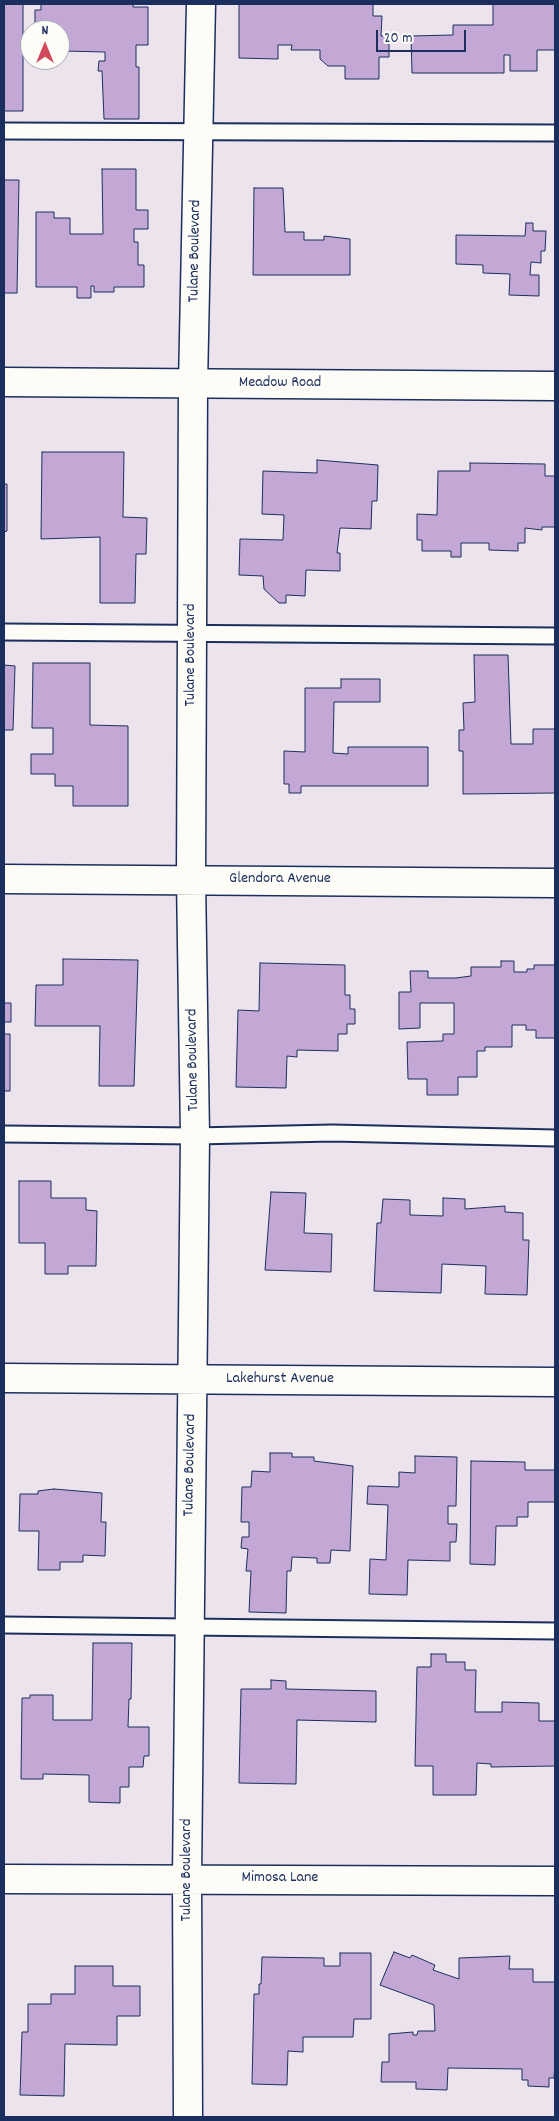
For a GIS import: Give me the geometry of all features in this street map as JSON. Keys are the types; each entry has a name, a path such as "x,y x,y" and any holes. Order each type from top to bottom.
{"street":[{"name":"Tulane Boulevard","path":"188,2117 187,1878 195,1136 191,880 193,384 201,4"},
{"name":"Meadow Road","path":"4,382 555,386"},
{"name":"Glendora Avenue","path":"4,879 555,883"},
{"name":"Lakehurst Avenue","path":"4,1378 555,1382"},
{"name":"Mimosa Lane","path":"4,1879 187,1878 555,1881"}],"lane":[{"path":"4,131 555,133"},
{"path":"4,632 555,636"},
{"path":"4,1134 195,1136 332,1133 555,1138"},
{"path":"4,1625 555,1631"}],"building":[{"path":"4,4 23,4 23,20 20,20 20,70 23,70 23,111 4,111"},
{"path":"41,4 133,4 133,7 148,7 148,45 136,45 136,67 139,67 139,119 104,119 102,71 98,71 99,61 105,61 105,52 70,51 70,20 35,20 35,10 41,10"},
{"path":"239,4 373,4 373,16 382,16 381,36 389,36 389,57 379,57 379,79 345,79 345,66 328,66 320,59 320,50 291,50 292,45 278,45 278,59 239,58"},
{"path":"493,4 555,4 555,50 537,50 537,71 510,71 510,55 504,55 504,73 412,73 411,36 453,35 453,25 493,25"},
{"path":"102,169 136,169 136,210 148,210 148,229 134,229 134,242 138,242 138,265 144,265 144,287 114,287 114,292 94,292 94,286 91,286 91,298 77,298 77,287 36,287 36,212 54,212 54,218 70,218 70,234 103,234"},
{"path":"4,180 19,180 17,293 4,293"},
{"path":"254,188 283,188 285,232 304,232 304,240 324,240 324,236 350,239 350,275 253,275"},
{"path":"526,223 533,223 533,231 546,231 545,251 541,251 541,263 531,262 530,275 539,275 539,296 509,295 510,274 483,273 483,265 456,264 456,235 525,236"},
{"path":"42,452 124,452 123,517 147,518 146,554 136,554 135,603 100,603 100,537 41,539"},
{"path":"317,460 378,465 377,501 372,501 371,529 340,528 337,553 340,553 340,571 306,570 305,596 286,595 286,603 279,603 264,589 263,576 239,575 240,539 283,540 284,515 262,514 263,471 317,473"},
{"path":"470,463 545,464 545,476 555,476 555,527 542,527 542,530 525,528 525,543 518,543 518,551 489,550 489,543 461,543 461,557 451,557 451,551 422,551 422,540 417,540 417,514 437,515 438,471 470,471"},
{"path":"4,484 7,484 7,531 4,532"},
{"path":"474,655 508,655 511,744 533,744 533,729 555,729 555,793 463,794 463,751 459,751 459,730 464,730 463,703 475,702"},
{"path":"33,663 90,663 90,725 128,726 128,806 73,806 73,786 55,786 55,774 31,774 31,754 53,754 53,728 32,728"},
{"path":"4,665 15,666 13,730 4,730"},
{"path":"341,679 380,679 380,702 334,702 333,753 348,754 348,747 428,747 428,786 301,786 301,793 289,793 289,784 284,784 284,751 305,752 305,688 341,688"},
{"path":"63,959 138,960 134,1086 99,1086 100,1026 35,1026 36,985 63,985"},
{"path":"501,961 514,961 514,972 527,972 527,969 534,969 534,965 555,965 555,1038 536,1038 536,1030 526,1030 526,1025 512,1025 512,1047 485,1047 485,1051 477,1051 477,1077 458,1077 458,1095 427,1095 427,1079 408,1079 407,1042 443,1041 443,1034 454,1034 454,1003 420,1003 420,1028 399,1029 399,992 411,992 410,971 428,971 428,978 456,978 471,976 471,967 501,967"},
{"path":"260,963 345,965 345,995 350,995 350,1009 355,1009 355,1024 347,1024 347,1034 338,1034 338,1051 297,1050 297,1057 287,1056 286,1088 236,1087 238,1010 259,1011"},
{"path":"4,1003 11,1003 11,1022 4,1022"},
{"path":"4,1034 10,1034 10,1091 4,1091"},
{"path":"19,1181 51,1181 51,1198 86,1198 86,1210 97,1211 96,1266 68,1266 68,1274 45,1274 45,1243 19,1243"},
{"path":"271,1192 306,1193 304,1233 332,1234 331,1272 265,1270"},
{"path":"443,1198 465,1199 465,1209 505,1206 505,1212 523,1213 523,1240 529,1240 527,1295 485,1294 486,1266 442,1264 441,1293 374,1291 377,1223 381,1223 383,1199 410,1200 410,1215 443,1216"},
{"path":"270,1453 292,1453 292,1457 314,1457 314,1461 353,1466 350,1551 331,1550 330,1563 317,1563 317,1558 292,1557 291,1571 287,1571 286,1613 249,1612 251,1571 246,1571 248,1549 241,1548 242,1537 249,1537 249,1522 241,1522 242,1487 251,1487 252,1471 270,1472"},
{"path":"415,1456 457,1457 456,1506 448,1506 448,1524 457,1524 456,1542 450,1542 450,1561 408,1560 407,1595 369,1594 370,1559 386,1560 388,1505 367,1504 368,1486 399,1487 399,1472 415,1473"},
{"path":"471,1461 525,1462 525,1470 555,1470 555,1502 528,1502 528,1517 517,1517 517,1526 496,1526 495,1565 470,1564"},
{"path":"54,1489 102,1493 101,1522 106,1522 105,1556 83,1555 83,1562 60,1562 60,1570 38,1570 39,1531 19,1531 20,1494 38,1494 38,1491"},
{"path":"93,1643 132,1643 131,1699 129,1699 128,1727 149,1727 149,1756 144,1756 143,1767 129,1767 129,1787 120,1787 120,1803 89,1802 89,1775 43,1774 43,1779 21,1779 22,1698 30,1698 30,1695 53,1695 53,1720 92,1720"},
{"path":"431,1654 446,1654 446,1662 465,1662 465,1670 476,1670 475,1712 502,1712 502,1702 539,1703 539,1721 555,1721 555,1766 491,1767 491,1764 477,1763 476,1795 433,1795 433,1766 415,1766 417,1667 431,1667"},
{"path":"271,1680 286,1681 286,1689 376,1691 376,1722 297,1720 296,1784 239,1783 241,1689 271,1689"},
{"path":"394,1952 410,1958 412,1955 435,1965 433,1970 459,1979 459,1958 510,1956 509,1969 533,1969 533,1982 555,1982 555,2065 554,2078 549,2078 549,2087 528,2086 528,2080 522,2080 522,2069 448,2068 447,2090 416,2089 416,2082 381,2082 382,2062 389,2062 389,2034 413,2032 413,2035 417,2035 418,2031 435,2031 434,2005 380,1985"},
{"path":"340,1953 371,1953 371,2019 354,2019 353,2037 303,2037 303,2052 288,2051 287,2085 252,2084 254,1994 259,1994 262,1957 324,1958 324,1966 340,1966"},
{"path":"75,1966 113,1966 113,1986 140,1986 140,2016 117,2016 117,2045 65,2044 64,2096 20,2095 22,2032 28,2032 28,2004 51,2004 51,1994 75,1994"}]}
